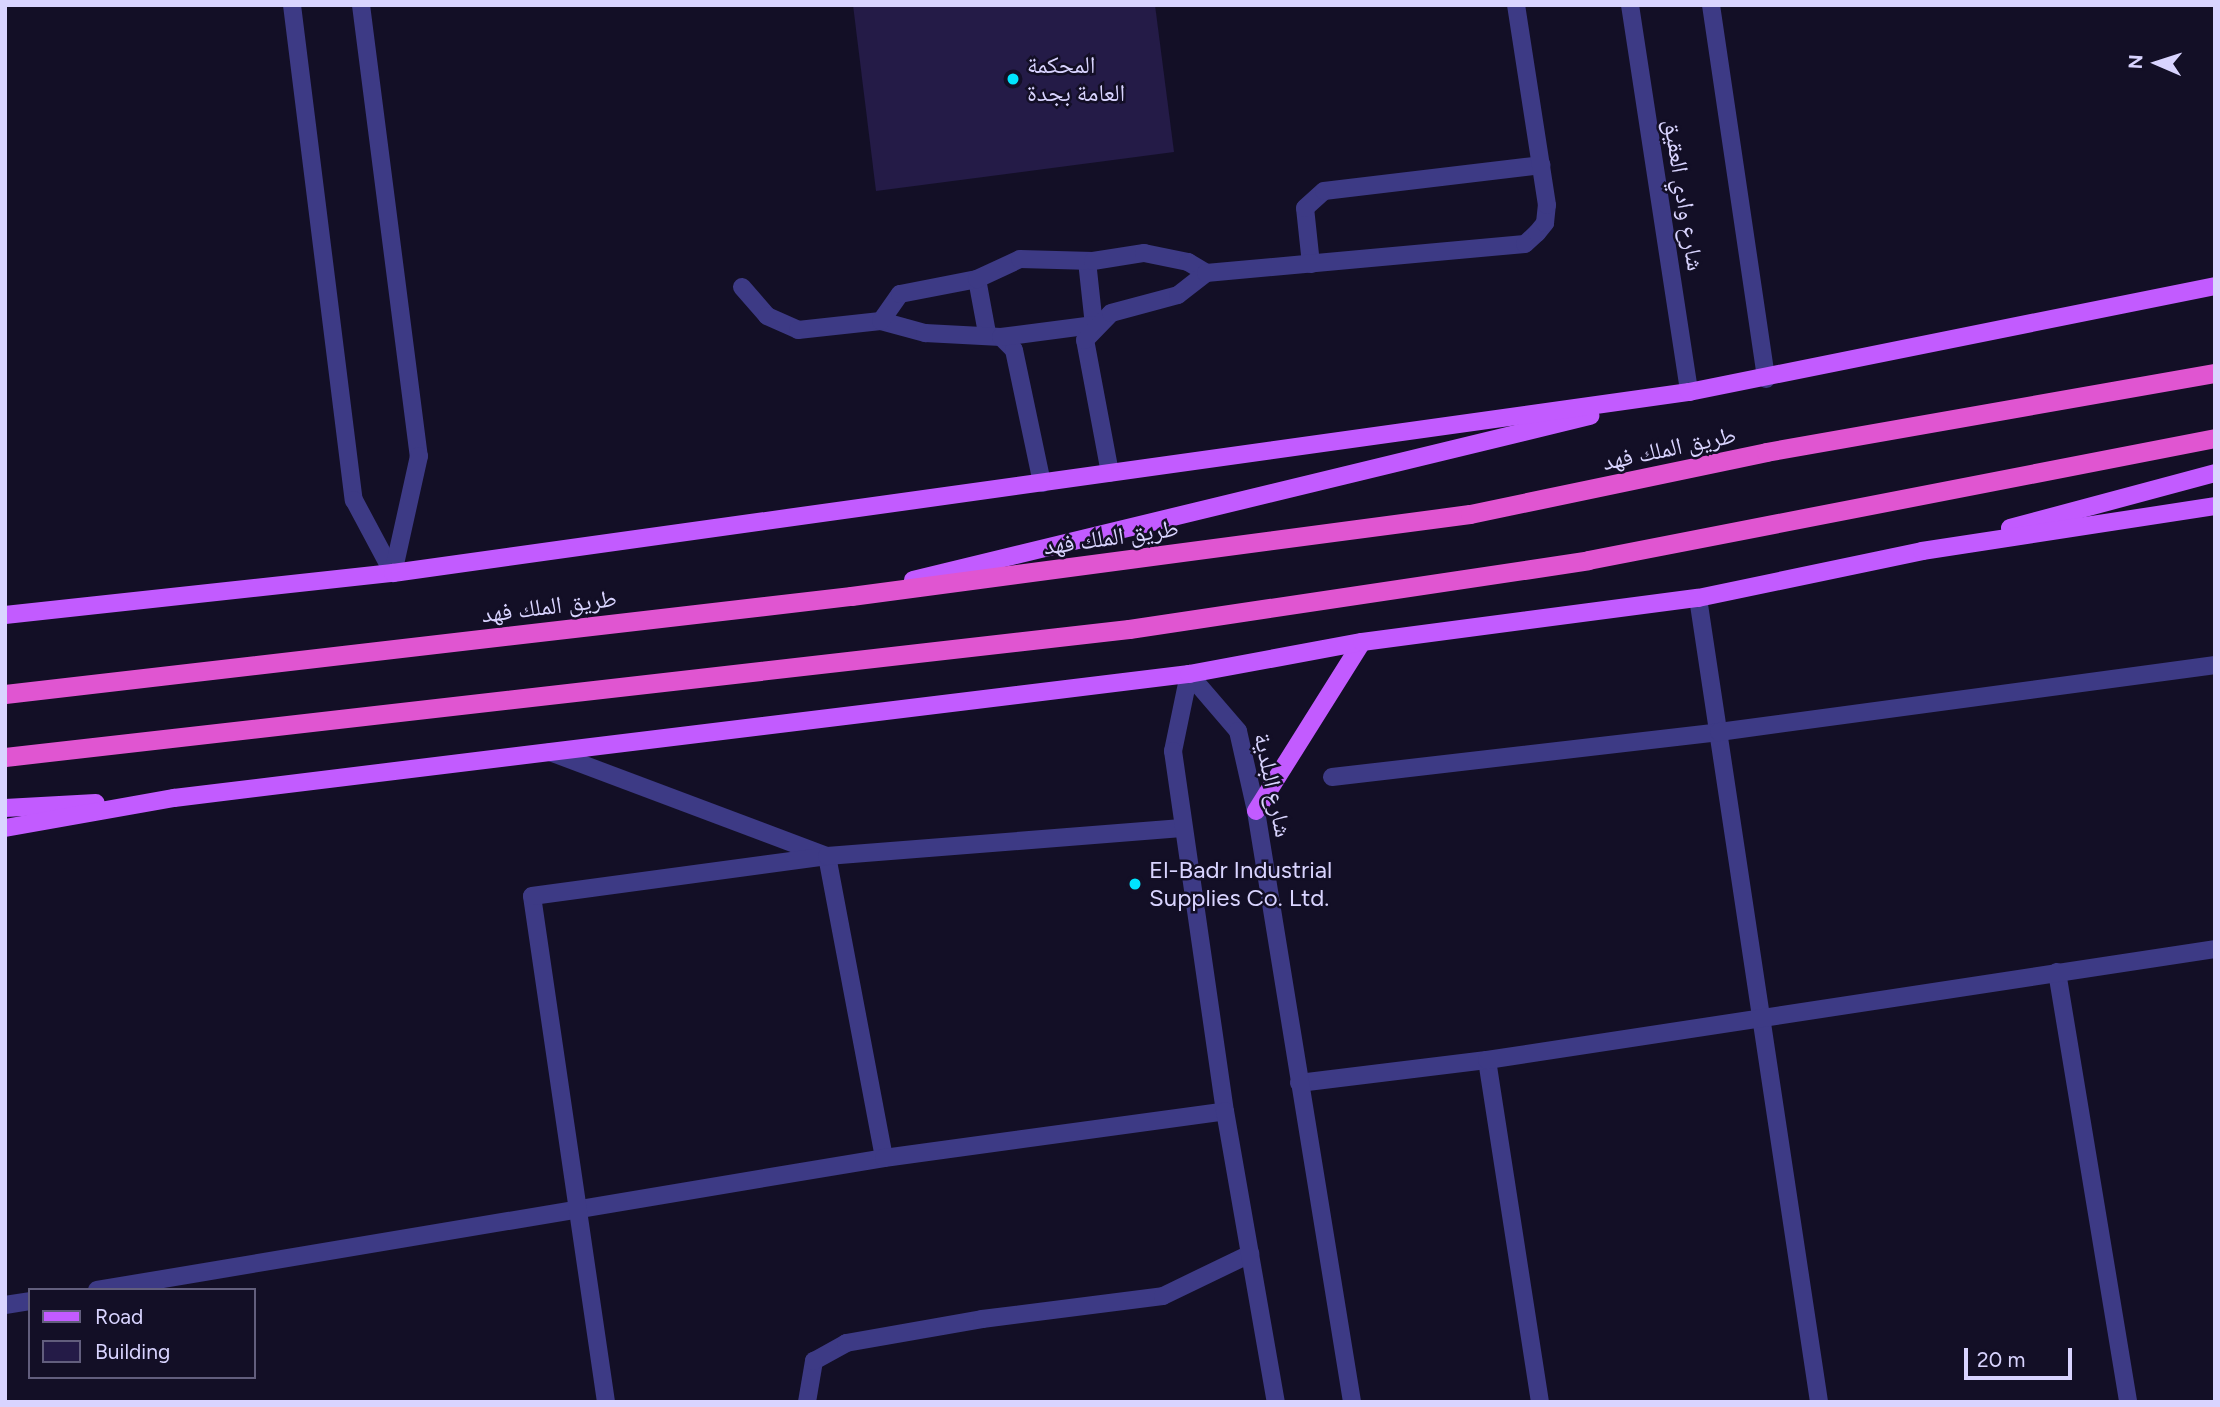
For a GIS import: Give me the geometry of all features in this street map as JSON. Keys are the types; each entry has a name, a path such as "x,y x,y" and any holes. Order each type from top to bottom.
{"highway":[{"name":"طريق الملك فهد","path":"5,694 851,596 1470,514 1766,452 2215,373"},
{"path":"5,757 1142,627 1588,560 2215,438"}],"main road":[{"path":"5,615 393,573 1689,392 1766,379 2215,286"},
{"path":"851,596 1689,392"},
{"path":"1923,551 2215,473"},
{"path":"5,828 174,798 1189,674 1362,642 1698,598 1923,551 2215,506"},
{"path":"1256,811 1362,642"},
{"path":"5,808 174,798"}],"street":[{"path":"292,5 354,500 393,573"},
{"path":"361,5 419,456 393,573"},
{"path":"1110,473 1086,363 1085,340 1094,325 1111,313 1178,295 1206,273 1525,244 1545,223 1542,165 1516,5"},
{"name":"شارع وادي العقيق","path":"1630,5 1689,392"},
{"path":"1711,5 1766,379"},
{"path":"1311,264 1305,208 1324,191 1542,165"},
{"path":"881,321 900,294 977,279 1020,258 1087,261 1144,253 1188,262 1206,273"},
{"path":"1087,261 1094,325"},
{"path":"977,279 994,335 1016,359 1042,482"},
{"path":"742,287 767,316 798,330 881,321 925,333 994,335 1094,325"},
{"path":"1698,598 1819,1402"},
{"path":"1332,777 1719,732 2215,665"},
{"path":"1189,674 1173,751 1182,828 1225,1111 1276,1402"},
{"name":"شارع البلدية","path":"1189,674 1238,731 1256,811 1352,1402"},
{"path":"550,752 827,856"},
{"path":"606,1402 532,896 827,856 1182,828"},
{"path":"827,856 884,1158"},
{"path":"1299,1083 1487,1060 1761,1015 2215,949"},
{"path":"2057,972 2128,1402"},
{"path":"1487,1060 1540,1402"},
{"path":"109,1288 884,1158 1225,1111"},
{"path":"807,1402 814,1361 846,1343 982,1318 1163,1296 1250,1254"},
{"path":"5,1305 28,1301"}],"building":[{"name":"المحكمة العامة بجدة","path":"853,5 1155,5 1174,152 876,191"}],"place":[{"name":"المحكمة العامة بجدة","path":"1013,79"},
{"name":"El-Badr Industrial Supplies Co. Ltd.","path":"1135,884"}]}
